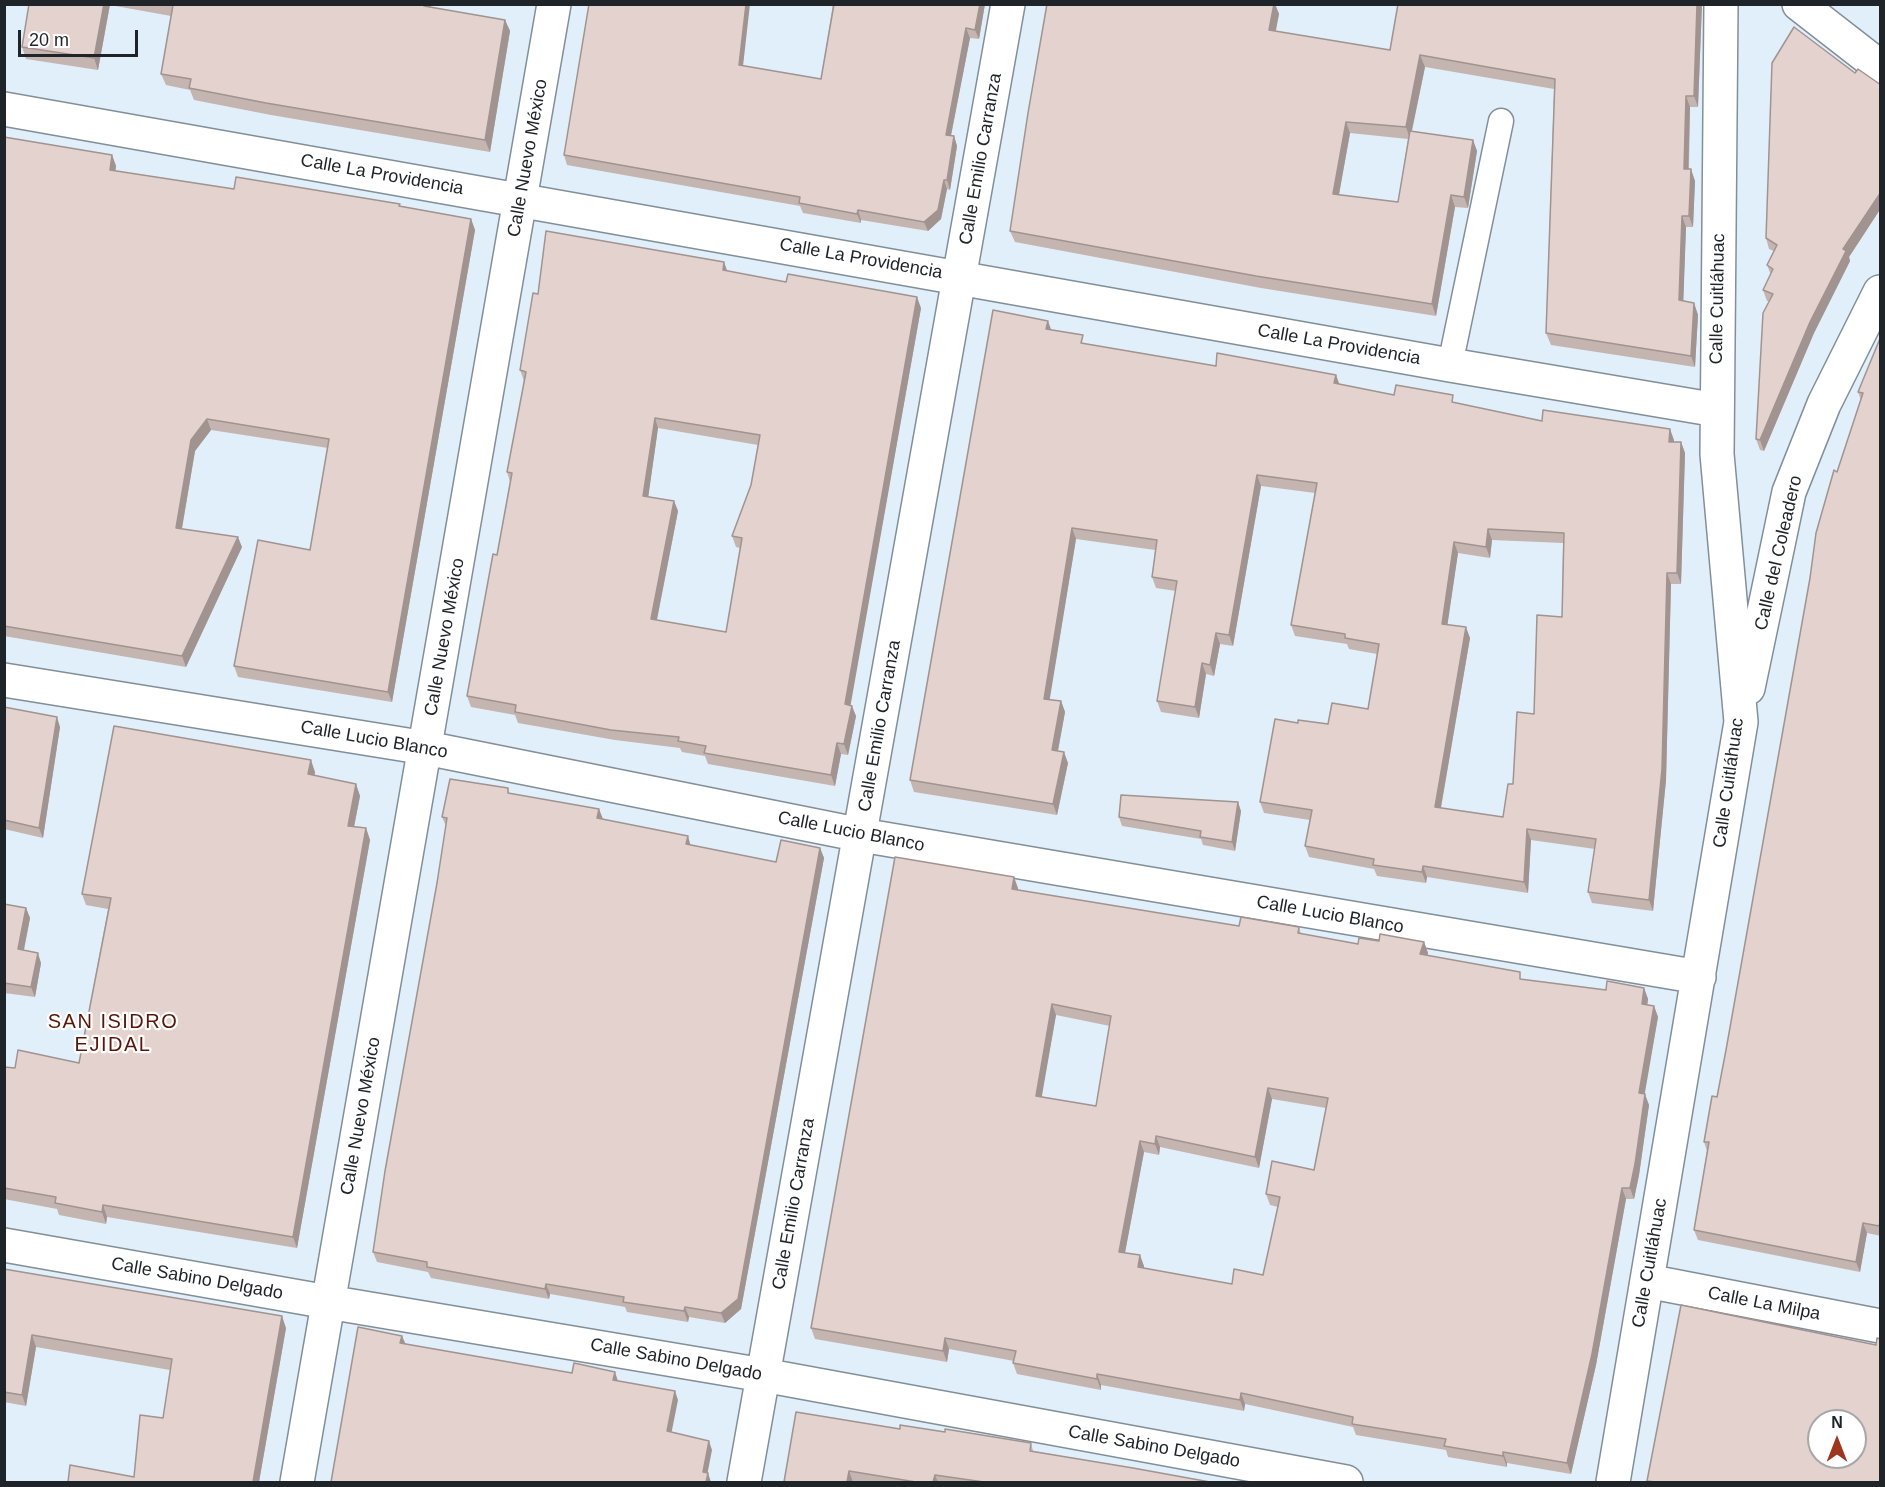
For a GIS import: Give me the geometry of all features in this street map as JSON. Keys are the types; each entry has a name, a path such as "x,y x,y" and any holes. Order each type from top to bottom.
{"street":[{"name":"Calle Nuevo México","path":"297,1482 554,4"},
{"name":"Calle Emilio Carranza","path":"744,1482 1008,4"},
{"name":"Calle Cuitláhuac","path":"1613,1482 1741,722 1717,454 1721,4"},
{"path":"1799,4 1881,67"},
{"name":"Calle La Providencia","path":"4,109 1717,410"},
{"name":"Calle del Coleadero","path":"1741,722 1789,492 1824,404 1881,292"},
{"name":"Calle Lucio Blanco","path":"4,680 426,748 861,835 1699,977"},
{"name":"Calle Sabino Delgado","path":"4,1245 763,1375 1346,1482"},
{"name":"Calle La Milpa","path":"1647,1281 1881,1326"}],"lane":[{"path":"1450,364 1501,121"}],"building":[{"path":"29,4 104,4 94,58 22,47"},
{"path":"170,4 424,4 424,6 505,20 485,140 189,88 191,79 161,74 173,5"},
{"path":"589,4 746,4 739,65 821,79 834,4 980,4 975,30 966,28 946,135 954,136 947,180 944,180 938,210 924,222 858,210 857,214 799,203 800,197 564,155"},
{"path":"1047,4 1274,4 1269,30 1390,50 1398,4 1697,4 1694,96 1686,96 1684,169 1691,169 1689,216 1682,216 1679,300 1694,303 1691,356 1546,333 1555,79 1420,55 1406,127 1346,122 1333,194 1398,202 1410,131 1473,140 1464,197 1451,195 1432,304 1256,276 1010,231"},
{"path":"1794,27 1855,73 1858,69 1881,85 1881,192 1843,249 1846,251 1810,322 1760,440 1756,439 1763,313 1773,294 1763,290 1773,269 1767,265 1777,245 1766,238 1772,63"},
{"path":"4,137 112,155 110,170 234,189 236,177 400,204 399,206 471,219 388,692 234,666 258,540 310,550 329,439 207,419 191,440 176,528 238,537 182,656 4,626"},
{"path":"546,231 724,262 723,270 786,282 788,274 917,297 845,704 852,706 844,744 837,743 831,775 704,753 706,746 678,741 679,737 611,730 515,712 516,705 467,696 493,554 497,555 512,473 507,472 526,372 520,370 533,293 538,294","holes":["655,418 760,435 751,485 732,536 742,538 726,632 651,619 674,501 643,496"]},
{"path":"993,310 1048,321 1046,329 1083,335 1081,343 1216,366 1217,353 1336,375 1334,383 1394,395 1396,385 1453,395 1452,402 1542,421 1543,410 1670,429 1669,442 1681,442 1677,573 1667,573 1662,769 1649,900 1588,892 1596,839 1527,829 1524,882 1423,866 1422,872 1373,865 1374,859 1305,846 1312,810 1260,802 1275,719 1298,723 1298,720 1328,724 1332,703 1368,709 1379,644 1345,638 1345,634 1291,625 1317,483 1257,475 1229,635 1216,633 1210,665 1202,663 1195,707 1157,701 1177,581 1152,577 1157,540 1072,528 1044,699 1061,701 1052,750 1064,752 1053,804 910,780","holes":["1488,529 1564,533 1562,617 1537,615 1534,714 1517,712 1513,784 1508,784 1503,817 1435,807 1466,627 1442,624 1454,542 1486,547"]},
{"path":"1881,336 1881,1218 1879,1226 1863,1223 1856,1262 1694,1230 1709,1142 1704,1142 1712,1096 1717,1097 1726,1050 1810,578 1816,533 1834,470 1837,472 1863,393 1858,392"},
{"path":"4,707 57,717 39,828 4,820"},
{"path":"114,726 311,760 308,774 356,784 348,826 366,828 293,1237 103,1205 102,1212 55,1203 56,1197 4,1188 4,1067 15,1068 18,1050 79,1063 111,898 82,894"},
{"path":"450,779 508,788 508,793 599,809 597,818 688,836 686,844 776,862 781,840 820,848 738,1299 721,1313 685,1307 684,1311 623,1302 624,1297 546,1284 545,1289 427,1267 427,1262 373,1252 385,1171 437,883 447,818 442,817"},
{"path":"1121,795 1238,802 1232,842 1200,837 1201,831 1119,817"},
{"path":"895,857 1014,877 1012,889 1239,926 1241,917 1299,927 1298,933 1358,944 1359,938 1379,941 1380,934 1424,942 1420,954 1520,972 1520,979 1606,990 1607,981 1644,988 1642,1004 1654,1006 1639,1093 1645,1094 1635,1164 1630,1188 1622,1188 1592,1354 1567,1463 1503,1452 1503,1456 1444,1446 1446,1439 1352,1424 1353,1417 1241,1393 1240,1400 1097,1374 1097,1379 1013,1363 1016,1351 945,1338 943,1351 811,1328","holes":["1052,1004 1111,1016 1096,1106 1036,1096","1268,1088 1328,1098 1314,1170 1272,1161 1266,1194 1280,1197 1263,1275 1234,1269 1232,1284 1138,1267 1140,1255 1119,1252 1140,1141 1155,1144 1156,1136 1255,1157"]},
{"path":"4,904 26,908 18,949 38,953 31,987 4,983"},
{"path":"4,1269 282,1316 253,1482 68,1482 70,1465 134,1477 140,1415 163,1418 172,1359 32,1335 22,1395 4,1392"},
{"path":"1681,1305 1876,1345 1877,1338 1881,1339 1881,1482 1647,1481"},
{"path":"358,1327 402,1336 400,1343 572,1373 574,1363 615,1372 613,1380 675,1391 667,1431 709,1441 703,1472 708,1473 706,1482 331,1482"},
{"path":"796,1412 900,1429 900,1425 945,1432 945,1429 1031,1443 1030,1451 1210,1482 984,1482 935,1475 933,1482 916,1482 849,1471 847,1482 784,1482"}],"district":[{"name":"SAN ISIDRO EJIDAL","path":"113,1034"}]}
